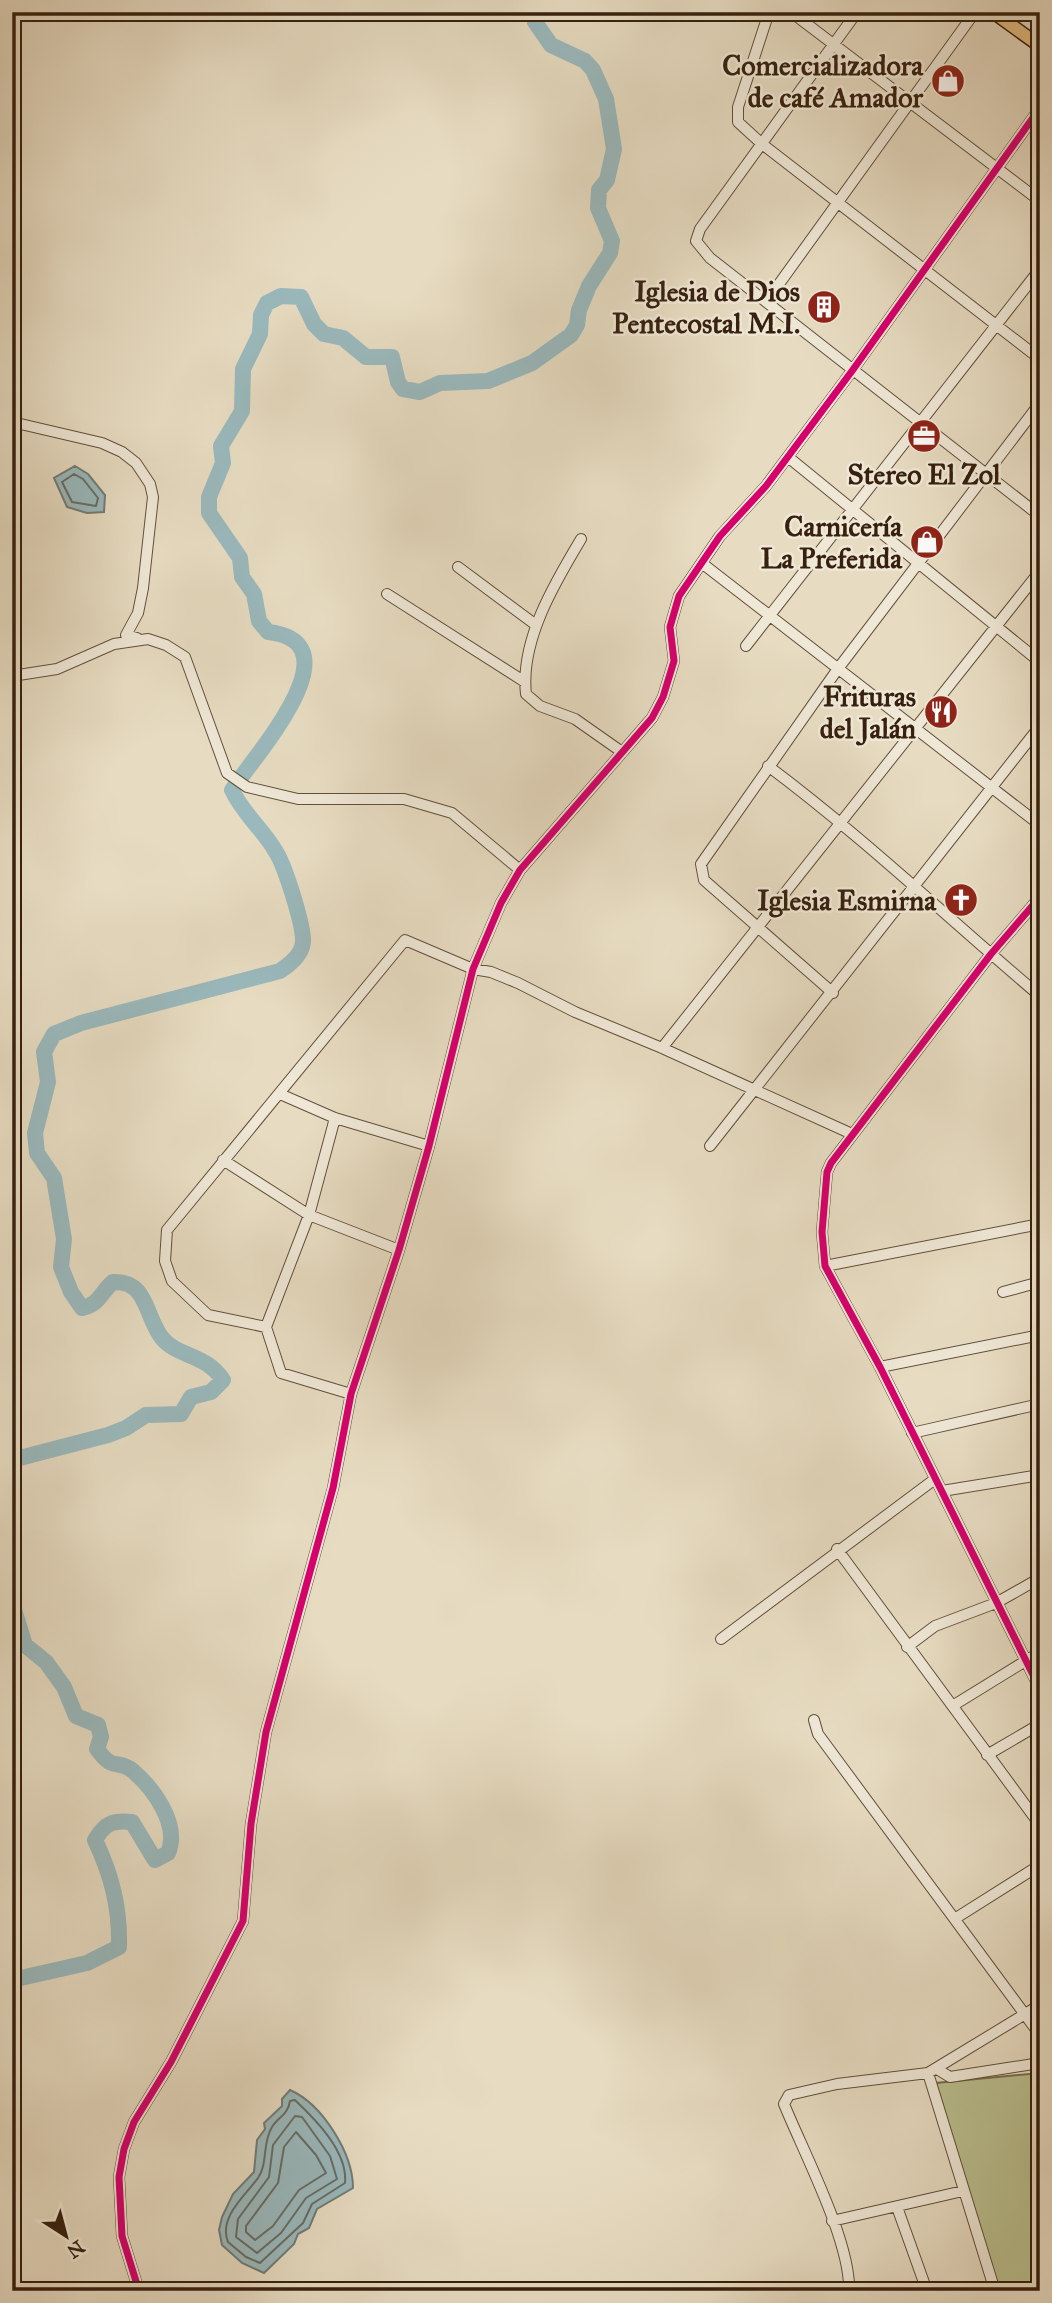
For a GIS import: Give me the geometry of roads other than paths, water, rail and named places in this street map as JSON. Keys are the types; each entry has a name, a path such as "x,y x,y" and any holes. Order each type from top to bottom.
{"main road":[{"path":"993,12 1040,46"}],"street":[{"path":"769,12 738,107 738,122 1040,359"},
{"path":"791,12 998,166 1040,201"},
{"path":"857,12 700,229 696,241 710,258 1040,516"},
{"path":"766,302 912,104 975,12"},
{"path":"139,2291 122,2236 119,2177 124,2149 134,2123 171,2062 243,1922 251,1824 261,1753 332,1488 351,1394 400,1250 473,969 501,903 520,870 639,736 663,697 674,661 670,627 679,596 720,536 766,486 852,371 1040,108"},
{"path":"746,646 1040,269"},
{"path":"832,993 704,880 701,868 704,858 837,670 1040,403"},
{"path":"12,422 102,443 121,452 143,472 152,490 152,508 141,600 126,635 148,639 185,657 227,773 247,787 298,799 404,799 452,813 520,870"},
{"path":"788,457 1040,662"},
{"path":"581,540 551,589 536,625 525,682 526,694 532,701 575,719 622,752"},
{"path":"703,564 913,730 1040,825"},
{"path":"458,567 536,625"},
{"path":"663,1048 1040,571"},
{"path":"387,594 525,682"},
{"path":"12,676 57,669 114,645 148,639"},
{"path":"710,1146 1040,726"},
{"path":"768,766 841,820 914,888 1040,996"},
{"path":"1040,897 991,954 852,1134 827,1172 822,1232 825,1266 880,1367 1040,1689"},
{"path":"265,1327 208,1315 172,1281 165,1261 167,1230 405,940 473,969 509,979 575,1012 663,1048 852,1134"},
{"path":"280,1094 335,1118 429,1146"},
{"path":"335,1118 309,1215 265,1327 281,1373 351,1394"},
{"path":"223,1160 309,1215 400,1250"},
{"path":"825,1266 1040,1224"},
{"path":"1003,1292 1040,1282"},
{"path":"880,1367 1040,1335"},
{"path":"912,1433 1040,1404"},
{"path":"942,1491 1040,1475"},
{"path":"720,1639 837,1549 935,1479"},
{"path":"837,1549 1040,1825"},
{"path":"907,1647 935,1626 996,1604 1040,1578"},
{"path":"954,1705 1040,1652"},
{"path":"814,1720 818,1734 956,1917 1022,2015 1040,2035"},
{"path":"987,1755 1040,1724"},
{"path":"956,1917 1040,1865"},
{"path":"849,2291 847,2267 832,2221 784,2104 789,2095 844,2083 932,2071 1040,2005"},
{"path":"932,2071 950,2077 1040,2063"},
{"path":"932,2071 963,2191 995,2291"},
{"path":"832,2221 963,2191"},
{"path":"897,2207 927,2291"}],"water":[{"path":"75,466 88,474 105,495 104,512 87,513 67,507 54,478"},
{"path":"290,2090 313,2106 334,2131 348,2160 353,2188 317,2209 309,2228 298,2234 294,2244 264,2273 242,2263 222,2245 219,2230 233,2194 254,2172 257,2140 265,2129 264,2123 282,2106 282,2099"}],"waterway":[{"path":"12,1460 108,1435 126,1428 146,1415 181,1414 191,1397 211,1392 223,1380 208,1365 175,1349 162,1338 144,1301 133,1287 113,1282 96,1301 82,1308 71,1292 61,1267 64,1239 54,1178 37,1153 35,1133 48,1082 44,1052 54,1034 81,1023 280,971 300,951 303,942 300,923 280,859 232,790 277,728 292,702 302,677 304,656 293,640 268,632 259,621 254,594 242,577 240,558 209,513 209,497 223,463 221,446 242,411 243,369 260,334 261,315 267,303 281,296 301,297 314,324 324,334 343,338 366,357 392,357 398,382 403,389 420,392 440,383 488,381 532,363 571,335 577,325 579,310 589,286 610,253 612,241 598,208 599,190 607,180 614,149 606,99 593,70 585,61 551,45 535,22 541,12"},
{"path":"12,1603 25,1645 46,1662 64,1687 76,1716 98,1725 101,1737 97,1749 108,1761 128,1767 149,1787 163,1808 171,1831 168,1853 155,1860 132,1822 115,1822 106,1826 95,1840 114,1892 119,1947 87,1963 12,1980"}],"place":[{"name":"Comercializadora de café Amador","path":"948,81"},
{"name":"Iglesia de Dios Pentecostal M.I.","path":"824,307"},
{"name":"Stereo El Zol","path":"924,436"},
{"name":"Carnicería La Preferida","path":"927,542"},
{"name":"Frituras del Jalán","path":"941,712"},
{"name":"Iglesia Esmirna","path":"961,900"}]}
